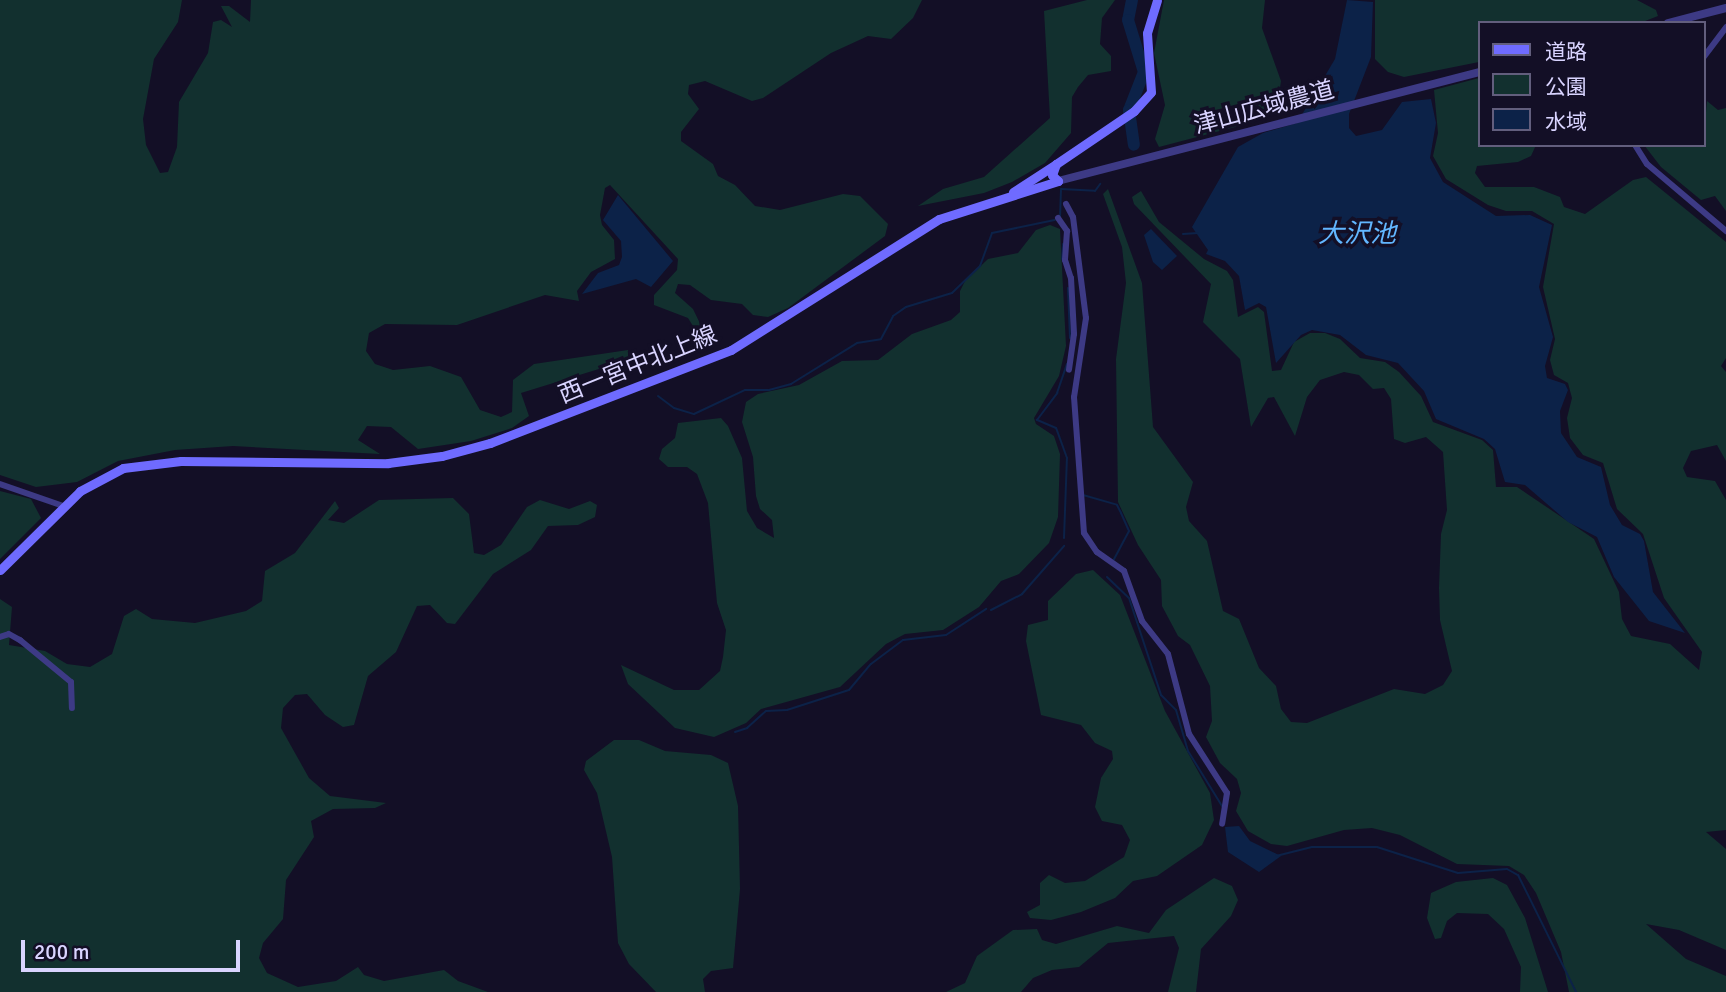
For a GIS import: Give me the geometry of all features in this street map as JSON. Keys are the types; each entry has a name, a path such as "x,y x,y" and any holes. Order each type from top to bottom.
{"main road":[{"path":"1008,195 1130,113 1153,86 1147,33 1157,0"},
{"path":"1056,164 1052,175 1058,181"},
{"name":"西一宮中北上線","path":"0,570 62,506 100,477 148,463 388,463 464,452 713,359 939,219 1058,181"}],"street":[{"path":"1676,21 1725,9"},
{"path":"1705,55 1726,27"},
{"name":"津山広域農道","path":"1058,181 1478,72"},
{"path":"1636,147 1647,164 1726,231"},
{"path":"1066,204 1073,217 1086,318 1074,397 1084,533 1097,552 1124,571 1143,621 1168,654 1189,734 1227,793 1222,824"},
{"path":"1058,218 1067,231 1065,260 1072,278 1074,334 1069,370"},
{"path":"0,484 62,506"},
{"path":"0,638 9,634 20,640 71,682 72,708"}],"green space":[{"path":"0,0 182,0 178,22 154,59 143,119 146,145 160,173 168,172 177,147 179,102 208,53 213,22 221,20 232,27 221,6 229,6 250,22 251,0 922,0 913,18 891,39 868,36 831,53 763,98 752,101 705,81 689,85 688,94 699,109 681,132 681,141 713,164 718,176 735,185 755,206 780,210 843,194 860,196 888,224 885,236 788,308 768,317 753,315 742,304 711,300 690,285 678,284 675,293 693,309 708,340 703,342 688,318 654,305 654,295 677,270 678,259 610,185 605,188 600,215 602,225 614,240 615,259 591,272 577,291 579,301 545,295 457,325 385,324 369,333 366,351 375,364 393,370 430,366 461,377 480,410 501,417 512,412 513,380 534,364 628,350 628,360 521,393 529,416 512,428 471,441 418,449 391,427 367,426 358,440 380,454 233,446 175,450 118,461 77,482 36,487 0,475"},
{"path":"1087,0 1115,0 1102,18 1100,44 1111,56 1111,71 1088,75 1078,87 1072,97 1071,133 1045,163 1012,182 984,193 918,206 943,189 984,177 1050,118 1044,11"},
{"path":"1164,0 1265,0 1262,28 1281,81 1278,101 1254,122 1159,147 1155,139 1165,105 1154,53"},
{"path":"1375,0 1637,0 1656,10 1658,16 1645,21 1478,21 1478,62 1404,77 1388,72 1375,59"},
{"path":"1478,78 1478,147 1535,147 1531,156 1518,162 1477,166 1475,173 1485,187 1534,187 1560,197 1564,207 1585,214 1633,180 1646,177 1726,242 1726,358 1721,366 1726,372 1726,461 1717,445 1691,451 1683,468 1687,477 1715,481 1726,500 1726,830 1706,832 1726,849 1726,950 1679,930 1646,924 1686,959 1726,976 1726,992 1569,992 1561,952 1536,893 1524,875 1509,866 1457,864 1400,835 1372,828 1344,830 1287,846 1271,844 1248,831 1236,811 1241,793 1237,779 1220,763 1206,737 1212,721 1210,686 1190,645 1178,636 1162,606 1161,580 1138,545 1118,502 1116,359 1126,283 1122,247 1103,194 1108,189 1142,283 1153,427 1193,482 1186,507 1189,521 1207,541 1223,611 1239,619 1259,668 1276,686 1281,709 1291,722 1307,723 1394,689 1425,694 1443,685 1452,671 1440,620 1441,534 1447,510 1443,452 1426,437 1405,443 1394,439 1391,399 1384,388 1373,389 1359,375 1344,372 1320,380 1307,397 1295,436 1274,397 1268,398 1251,427 1240,359 1203,322 1211,284 1134,204 1132,197 1141,191 1159,222 1204,259 1227,271 1233,280 1238,317 1258,307 1264,312 1272,371 1281,370 1294,342 1310,333 1325,333 1340,339 1360,358 1385,362 1399,372 1421,396 1433,422 1482,440 1493,450 1496,487 1517,487 1594,539 1619,592 1622,619 1631,636 1670,644 1699,670 1702,652 1664,598 1643,534 1617,509 1603,463 1583,455 1570,438 1567,418 1572,398 1568,383 1554,375 1550,360 1555,339 1543,287 1554,224 1532,211 1506,211 1488,205 1446,179 1433,156 1438,133 1434,90"},
{"path":"1707,101 1718,110 1726,108 1726,211 1715,196 1701,200 1661,167 1646,147 1705,147"},
{"path":"1050,225 1060,229 1066,346 1059,376 1034,418 1036,424 1054,436 1060,454 1058,517 1049,543 1019,574 1001,581 979,607 943,630 905,634 886,644 840,687 761,709 746,723 714,737 675,728 628,684 621,665 674,690 699,690 720,671 726,630 717,603 708,503 697,474 687,467 668,467 659,459 662,449 675,438 678,423 721,418 728,426 742,458 747,511 757,528 774,538 772,520 760,509 756,496 753,457 742,422 746,402 758,394 799,385 842,361 878,360 912,334 951,320 960,312 960,291 965,281 988,259 1018,253 1036,230"},
{"path":"0,491 31,499 41,518 0,559"},
{"path":"453,498 469,514 474,553 484,555 501,545 527,507 540,500 569,509 590,501 597,505 595,517 578,525 548,526 531,550 493,574 455,624 447,623 430,605 417,606 396,652 368,676 354,725 343,727 325,715 307,694 295,695 283,708 281,728 309,778 330,796 386,803 375,808 333,809 311,821 314,837 286,880 283,919 263,943 259,958 267,973 298,987 336,981 358,967 364,975 384,981 444,970 458,981 488,992 0,992 0,599 12,607 9,645 45,651 67,664 90,667 112,654 124,616 136,609 152,619 195,623 246,611 262,601 265,571 295,553 335,501 339,508 328,520 344,523 379,500"},
{"path":"1093,570 1120,595 1165,711 1210,793 1214,820 1202,845 1157,876 1133,881 1115,898 1081,912 1051,920 1030,918 1027,912 1040,905 1040,883 1049,875 1065,883 1085,881 1124,857 1130,840 1122,825 1102,821 1095,807 1101,778 1113,759 1112,751 1095,743 1081,725 1041,715 1026,641 1028,625 1048,620 1048,601 1076,574"},
{"path":"614,740 639,740 665,751 711,755 728,763 738,806 740,889 733,968 711,971 703,979 705,992 656,992 629,964 618,943 612,857 597,793 584,770 586,761"},
{"path":"1214,878 1232,886 1238,900 1231,916 1201,949 1196,992 1168,992 1179,948 1174,936 1108,943 1079,967 1052,970 1033,978 1021,992 946,992 965,983 977,956 1013,930 1037,929 1042,940 1056,944 1117,926 1149,933 1166,910"},
{"path":"1493,878 1507,885 1525,918 1548,992 1520,992 1521,967 1504,929 1488,914 1457,913 1447,921 1441,938 1435,939 1427,918 1431,893 1456,882"}],"water":[{"name":"大沢池","path":"1347,0 1373,2 1371,57 1349,114 1349,128 1356,136 1382,130 1402,102 1431,99 1436,123 1430,158 1443,182 1496,216 1530,215 1552,225 1539,287 1553,337 1545,366 1547,378 1565,384 1568,390 1560,411 1561,433 1577,457 1601,467 1610,505 1622,525 1640,534 1644,541 1653,592 1685,633 1649,621 1614,577 1597,537 1568,522 1525,485 1505,482 1495,449 1484,439 1436,419 1424,391 1398,363 1366,355 1340,335 1312,330 1301,335 1276,363 1266,307 1259,303 1245,310 1239,276 1225,261 1206,254 1208,250 1192,227 1238,147 1263,133 1297,123 1335,59"},
{"path":"618,195 673,261 651,287 636,279 582,294 598,273 619,265 622,257 621,241 603,220"},
{"path":"1151,229 1177,256 1162,270 1153,262 1144,235"},
{"path":"1239,826 1250,841 1281,856 1259,872 1228,852 1225,827"}],"waterway":[{"path":"1132,0 1128,20 1144,72 1129,110 1134,145"},
{"path":"1060,218 1061,189 1095,191 1100,184"},
{"path":"658,396 674,408 694,414 745,390 769,390 791,384 857,343 881,339 893,316 906,307 952,293 980,266 992,233 1055,220"},
{"path":"1183,234 1198,233"},
{"path":"1062,259 1063,244"},
{"path":"1068,288 1070,338"},
{"path":"1064,538 1067,458 1056,428 1037,420 1057,393 1067,364"},
{"path":"1083,495 1117,505 1121,513 1129,531 1114,559"},
{"path":"991,610 1022,594 1064,546"},
{"path":"1107,577 1129,598 1161,695 1176,710 1188,751 1222,806"},
{"path":"735,732 747,728 766,711 787,710 849,690 871,664 903,640 946,635 986,609"},
{"path":"1276,856 1312,847 1377,847 1458,873 1507,869 1518,875 1576,992"}]}
